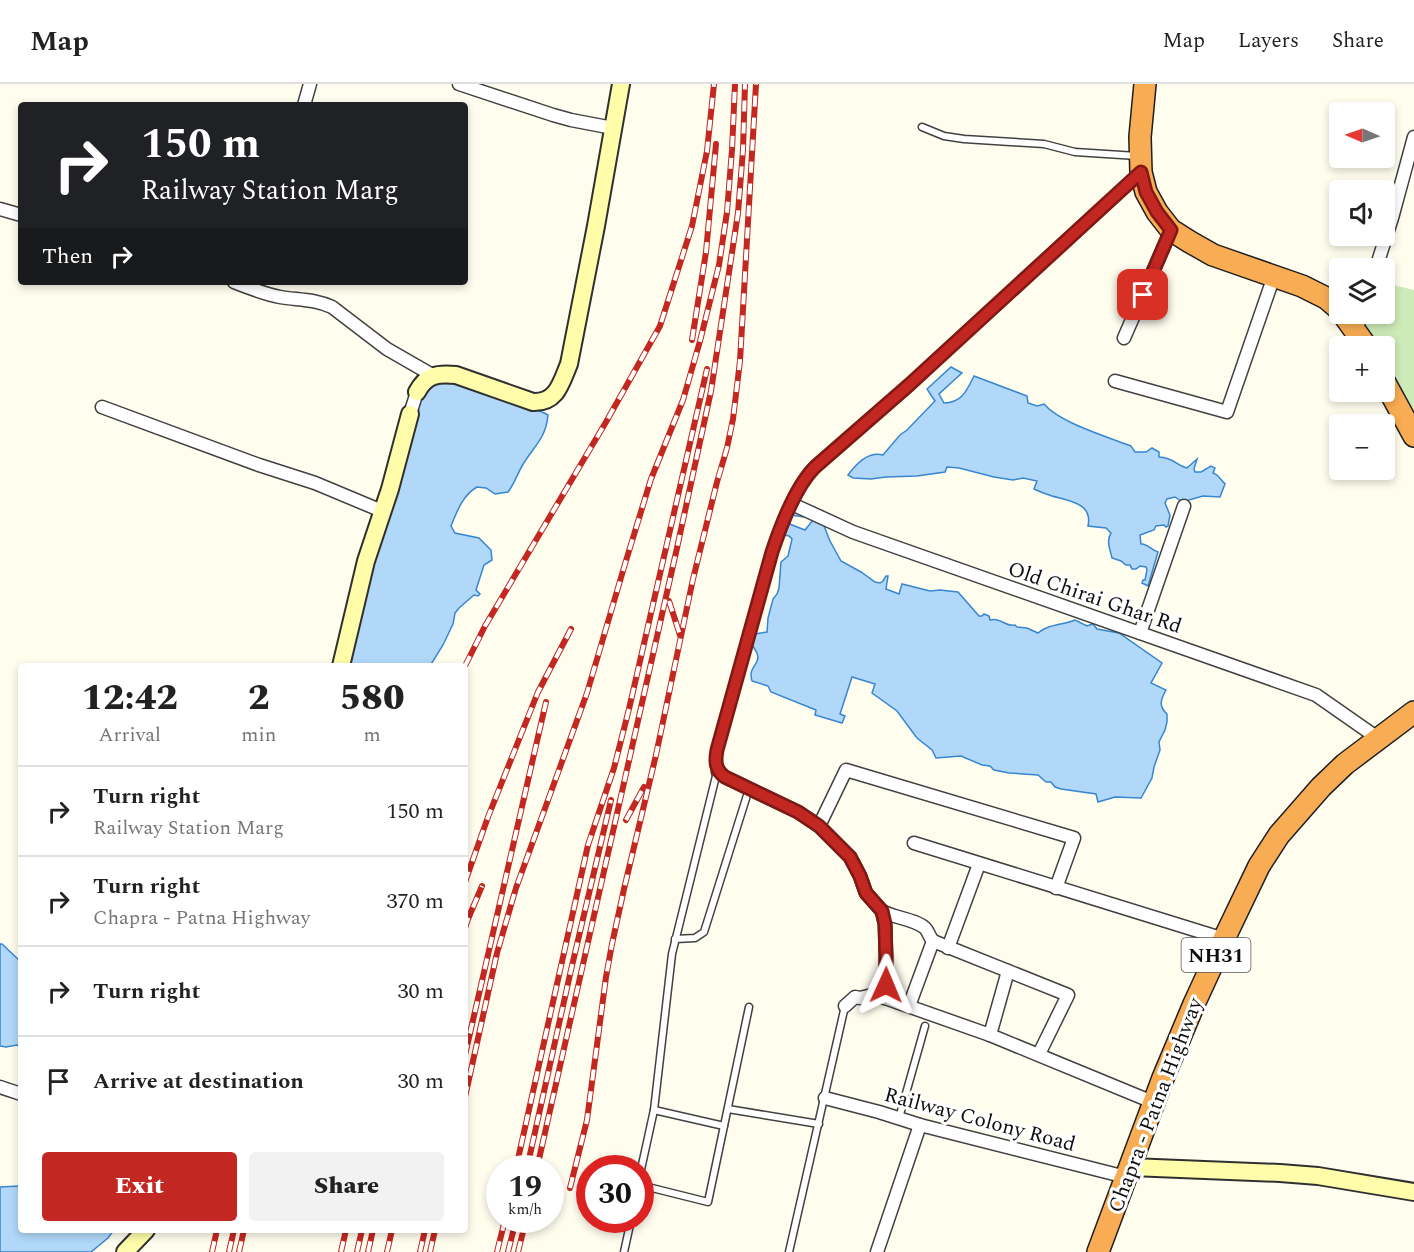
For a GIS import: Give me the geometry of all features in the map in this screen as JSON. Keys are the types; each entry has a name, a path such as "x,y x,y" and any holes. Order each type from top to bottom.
{"highway":[{"path":"1145,84 1140,137 1141,164 1146,192 1157,212 1171,230 1213,255 1302,286 1329,301"},
{"path":"1395,401 1414,436"},
{"name":"Chapra - Patna Highway","path":"1098,1252 1200,989 1259,866 1279,835 1345,764 1414,712"}],"street":[{"path":"305,102 310,84"},
{"path":"459,84 553,115 613,128"},
{"path":"342,663 366,561 410,414 422,384 426,379 434,376 456,375 533,402 541,402 554,396 561,383 569,364 621,84"},
{"path":"1379,258 1414,137"},
{"path":"0,210 18,214"},
{"path":"1124,338 1171,230"},
{"path":"1115,381 1227,412 1274,276"},
{"path":"242,285 278,296 316,301 332,307 387,349 434,376"},
{"path":"102,407 259,465 315,483 382,511"},
{"name":"Old Chirai Ghar Rd","path":"792,504 853,532 1316,695 1379,739"},
{"path":"1140,633 1184,506"},
{"path":"819,826 846,770 1074,838 1056,888"},
{"path":"718,771 725,777 798,812 819,826 850,857 866,893 882,911 925,928 933,942 1068,995 1039,1054"},
{"path":"914,843 1224,939"},
{"path":"948,948 979,864"},
{"path":"882,911 885,924 885,998"},
{"path":"909,1006 933,942"},
{"path":"990,1035 1008,971"},
{"path":"845,1006 855,997 872,995 885,998 990,1035 1155,1102"},
{"path":"0,1087 18,1093"},
{"name":"Railway Colony Road","path":"825,1098 920,1125 1128,1172"},
{"path":"877,1252 920,1125"},
{"path":"1128,1172 1280,1173 1317,1176 1414,1192"},
{"path":"125,1252 143,1233"}],"lane":[{"path":"922,127 952,138 1044,144 1141,164"},
{"path":"644,1155 654,1110 675,939 718,771 717,750 781,526 806,476 909,385 1141,164"},
{"path":"675,939 695,938 704,932 749,789"},
{"path":"789,1252 845,1006"},
{"path":"654,1188 708,1202 749,1007"},
{"path":"898,1118 925,1026"},
{"path":"728,1108 819,1124"},
{"path":"654,1110 724,1126"},
{"path":"624,1252 628,1233"}],"green space":[{"path":"1395,285 1414,290 1414,441 1394,402 1395,336 1361,336 1358,330 1360,324 1395,324"}],"water":[{"path":"951,367 962,373 939,394 944,403 960,398 974,376 1027,396 1028,403 1037,406 1044,404 1061,417 1085,429 1131,446 1135,452 1146,452 1152,448 1159,452 1159,457 1187,468 1197,459 1195,472 1201,472 1211,466 1215,468 1213,473 1225,484 1220,497 1203,496 1182,502 1175,497 1167,499 1165,503 1170,515 1168,526 1156,526 1154,530 1140,535 1141,544 1158,552 1148,586 1142,583 1145,580 1146,567 1140,566 1132,569 1130,565 1112,558 1109,542 1111,533 1106,528 1088,526 1089,518 1083,508 1078,504 1034,489 1037,481 1023,478 1013,480 947,467 945,472 917,476 871,479 853,478 848,475 867,457 883,455 935,401 927,389"},
{"path":"440,378 544,413 548,415 547,423 508,492 495,494 486,488 477,487 468,494 458,509 451,526 455,533 479,538 491,550 492,560 484,565 476,590 480,594 474,595 455,613 453,624 432,663 349,663 366,589 422,390"},
{"path":"790,510 809,516 791,515 787,523 805,530 813,520 822,521 841,561 875,582 880,583 888,576 886,589 899,594 902,584 930,591 958,592 979,616 984,614 989,616 990,620 1027,628 1038,633 1046,628 1075,620 1087,626 1093,624 1097,629 1119,633 1162,663 1151,683 1166,690 1161,702 1167,714 1167,722 1159,742 1160,750 1152,778 1141,798 1115,797 1098,802 1096,794 1061,789 1055,787 1051,782 1046,782 1038,775 994,770 990,766 961,756 936,758 932,750 917,738 897,711 872,693 875,684 852,677 840,714 845,716 842,723 815,715 816,710 771,692 768,686 752,681 751,673 758,657 752,642 755,634 767,632 773,599 779,588 781,562 788,556 792,539 780,534"},
{"path":"0,944 2,944 18,959 18,1046 0,1046"},
{"path":"18,1186 18,1233 112,1233 91,1252 0,1252 0,1187"}],"railway":[{"path":"466,663 485,626 660,326 692,226 707,151 714,84"},
{"path":"468,1084 497,953 516,888 587,693 651,479 683,400 700,341 719,265 727,212 735,84"},
{"path":"540,1155 711,391 738,213 745,84"},
{"path":"570,1188 587,1120 612,944 656,755 693,579 733,419 740,361 756,84"},
{"path":"692,340 706,252 716,144"},
{"path":"519,1155 588,845 614,768 629,709 707,369"},
{"path":"669,601 680,635"},
{"path":"468,874 538,692 571,629"},
{"path":"468,1042 546,702"},
{"path":"626,820 644,787"},
{"path":"530,1155 611,800"},
{"path":"468,919 482,886"},
{"path":"212,1252 216,1233"},
{"path":"229,1252 233,1233"},
{"path":"239,1252 243,1233"},
{"path":"341,1252 345,1233"},
{"path":"357,1252 361,1233"},
{"path":"368,1252 372,1233"},
{"path":"387,1252 391,1233"},
{"path":"420,1252 424,1233"},
{"path":"430,1252 434,1233"},
{"path":"497,1252 502,1233"},
{"path":"508,1252 513,1233"},
{"path":"518,1252 523,1233"}],"route":[{"path":"886,985 885,924 882,911 866,893 850,857 819,826 798,812 725,777 718,772 716,765 717,750 781,526 806,476 815,467 909,385 1141,172 1146,192 1157,212 1171,230 1143,295"}]}
